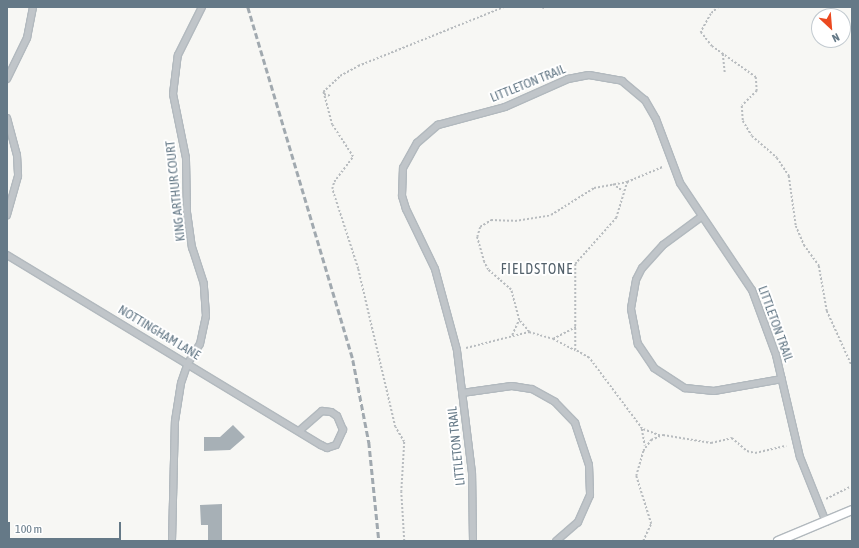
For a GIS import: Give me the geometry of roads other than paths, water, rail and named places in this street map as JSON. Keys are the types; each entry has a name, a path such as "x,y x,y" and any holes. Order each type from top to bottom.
{"main road":[{"path":"778,541 852,510"}],"street":[{"path":"7,79 27,38 33,7"},
{"name":"KING ARTHUR COURT","path":"172,541 176,421 181,383 188,363 200,344 205,310 204,284 191,241 186,158 173,94 178,55 202,7"},
{"name":"LITTLETON TRAIL","path":"473,541 472,472 456,350 442,290 402,196 404,162 427,132 453,119 505,106 576,77 612,78 633,88 649,106 680,183 701,217 735,261 752,290 782,379 800,457 826,522"},
{"path":"7,118 17,155 18,176 7,215"},
{"path":"701,217 663,246 642,268 636,280 631,309 638,344 654,368 685,388 714,391 782,379"},
{"name":"NOTTINGHAM LANE","path":"7,255 188,363 298,431 327,448 336,445 343,430 337,416 331,412 322,412 298,431"},
{"path":"462,393 512,386 532,389 555,402 575,423 589,464 590,495 578,522 556,541"}],"railway":[{"path":"248,7 353,360 369,442 379,541"}],"district":[{"name":"FIELDSTONE","path":"537,269"}]}
